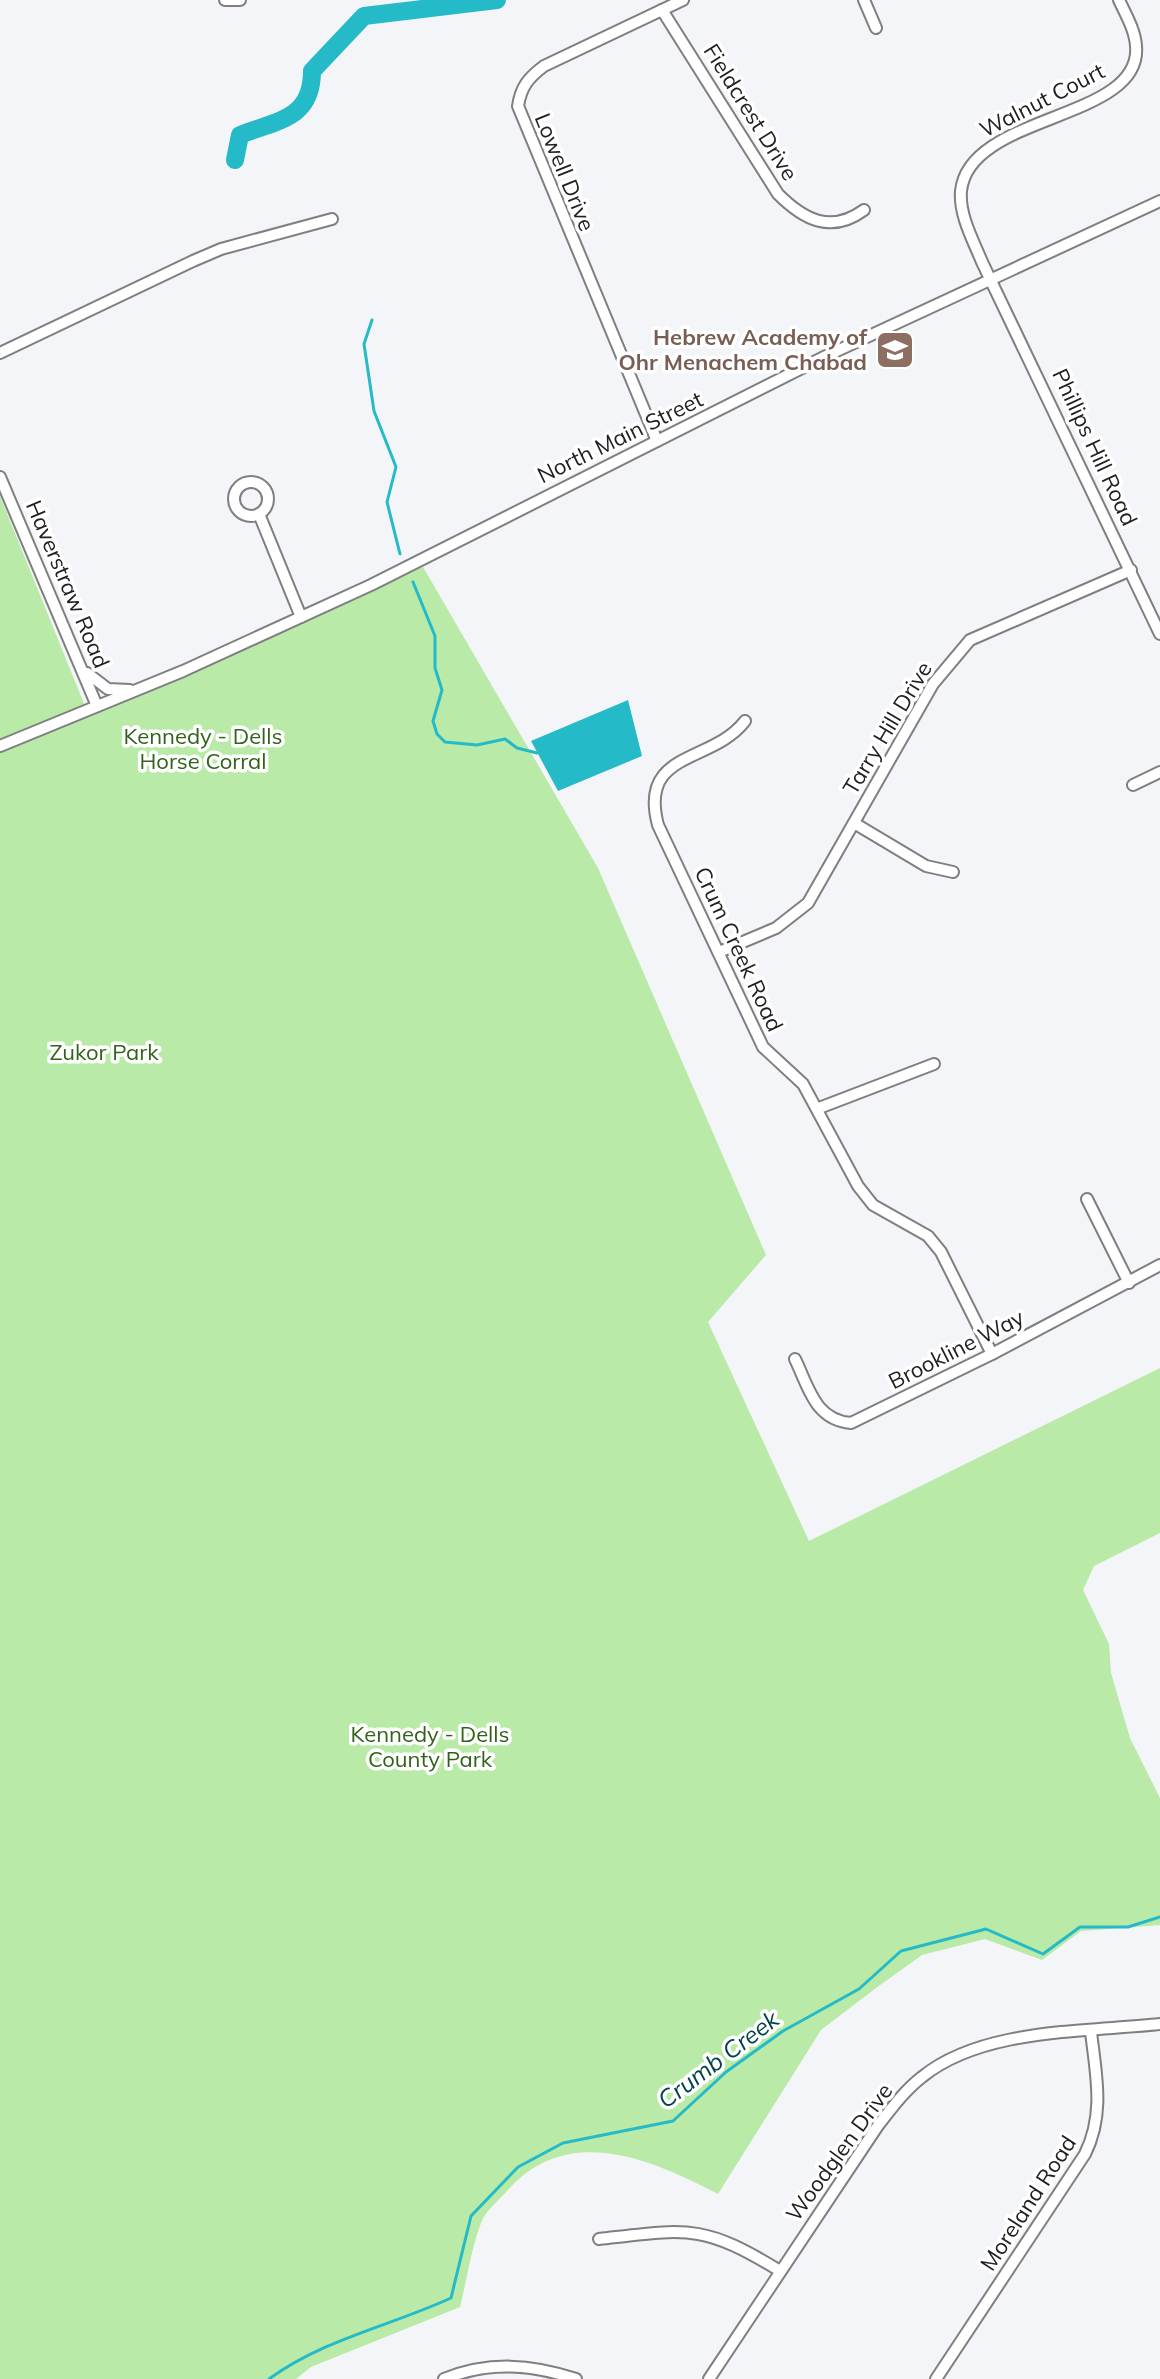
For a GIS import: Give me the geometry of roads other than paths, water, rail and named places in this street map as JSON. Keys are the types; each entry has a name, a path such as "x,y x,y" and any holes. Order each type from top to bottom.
{"street":[{"path":"225,0 240,0"},
{"name":"Lowell Drive","path":"657,441 518,106 520,90 530,76 544,66 683,0"},
{"path":"864,0 876,28"},
{"name":"Walnut Court","path":"991,278 962,211 961,188 967,172 988,149 1104,95 1120,82 1133,67 1136,48 1119,0"},
{"name":"Fieldcrest Drive","path":"662,10 778,194 791,207 826,224 851,219 864,210"},
{"name":"North Main Street","path":"0,746 143,688 371,585 991,278 1160,201"},
{"path":"0,353 207,255 332,219"},
{"name":"Phillips Hill Road","path":"991,278 1160,634"},
{"name":"Haverstraw Road","path":"0,477 97,706"},
{"path":"259,514 301,617"},
{"name":"Tarry Hill Drive","path":"719,952 793,917 808,903 933,684 970,640 1131,570"},
{"path":"79,659 90,677 103,686 118,690 143,688"},
{"name":"Crum Creek Road","path":"745,721 725,740 671,766 654,791 658,825 763,1047 803,1084 819,1108 858,1186 873,1205 928,1236 941,1252 992,1354"},
{"path":"1133,785 1160,772"},
{"path":"854,823 926,866 953,872"},
{"path":"819,1108 934,1064"},
{"path":"1087,1199 1129,1283"},
{"name":"Brookline Way","path":"795,1359 819,1409 833,1422 851,1423 992,1354 1160,1265"},
{"name":"Woodglen Drive","path":"709,2379 877,2127 898,2099 923,2076 975,2048 1006,2040 1160,2024"},
{"name":"Moreland Road","path":"936,2379 1085,2154 1095,2133 1099,2109 1091,2032"},
{"path":"599,2239 681,2230 710,2234 740,2246 780,2271"},
{"path":"444,2379 482,2368 510,2365 542,2368 576,2379"}],"water":[{"path":"628,700 642,756 558,791 531,741"}],"waterway":[{"path":"235,160 240,135 279,121 299,108 306,99 312,71 364,16 497,0"},
{"path":"372,320 364,344 374,411 396,467 387,502 400,554"},
{"path":"413,582 435,636 435,668 442,690 433,721 437,734 445,742 477,745 505,739 517,748 537,753"},
{"name":"Crumb Creek","path":"269,2379 312,2353 451,2298 471,2216 518,2167 563,2143 673,2121 726,2072 783,2031 859,1989 901,1951 986,1929 1043,1954 1080,1927 1128,1927 1160,1917"}],"place":[{"name":"Hebrew Academy of Ohr Menachem Chabad","path":"895,350"}],"park label":[{"name":"Kennedy - Dells Horse Corral","path":"203,748"},
{"name":"Zukor Park","path":"104,1052"},
{"name":"Kennedy - Dells County Park","path":"430,1746"}]}
